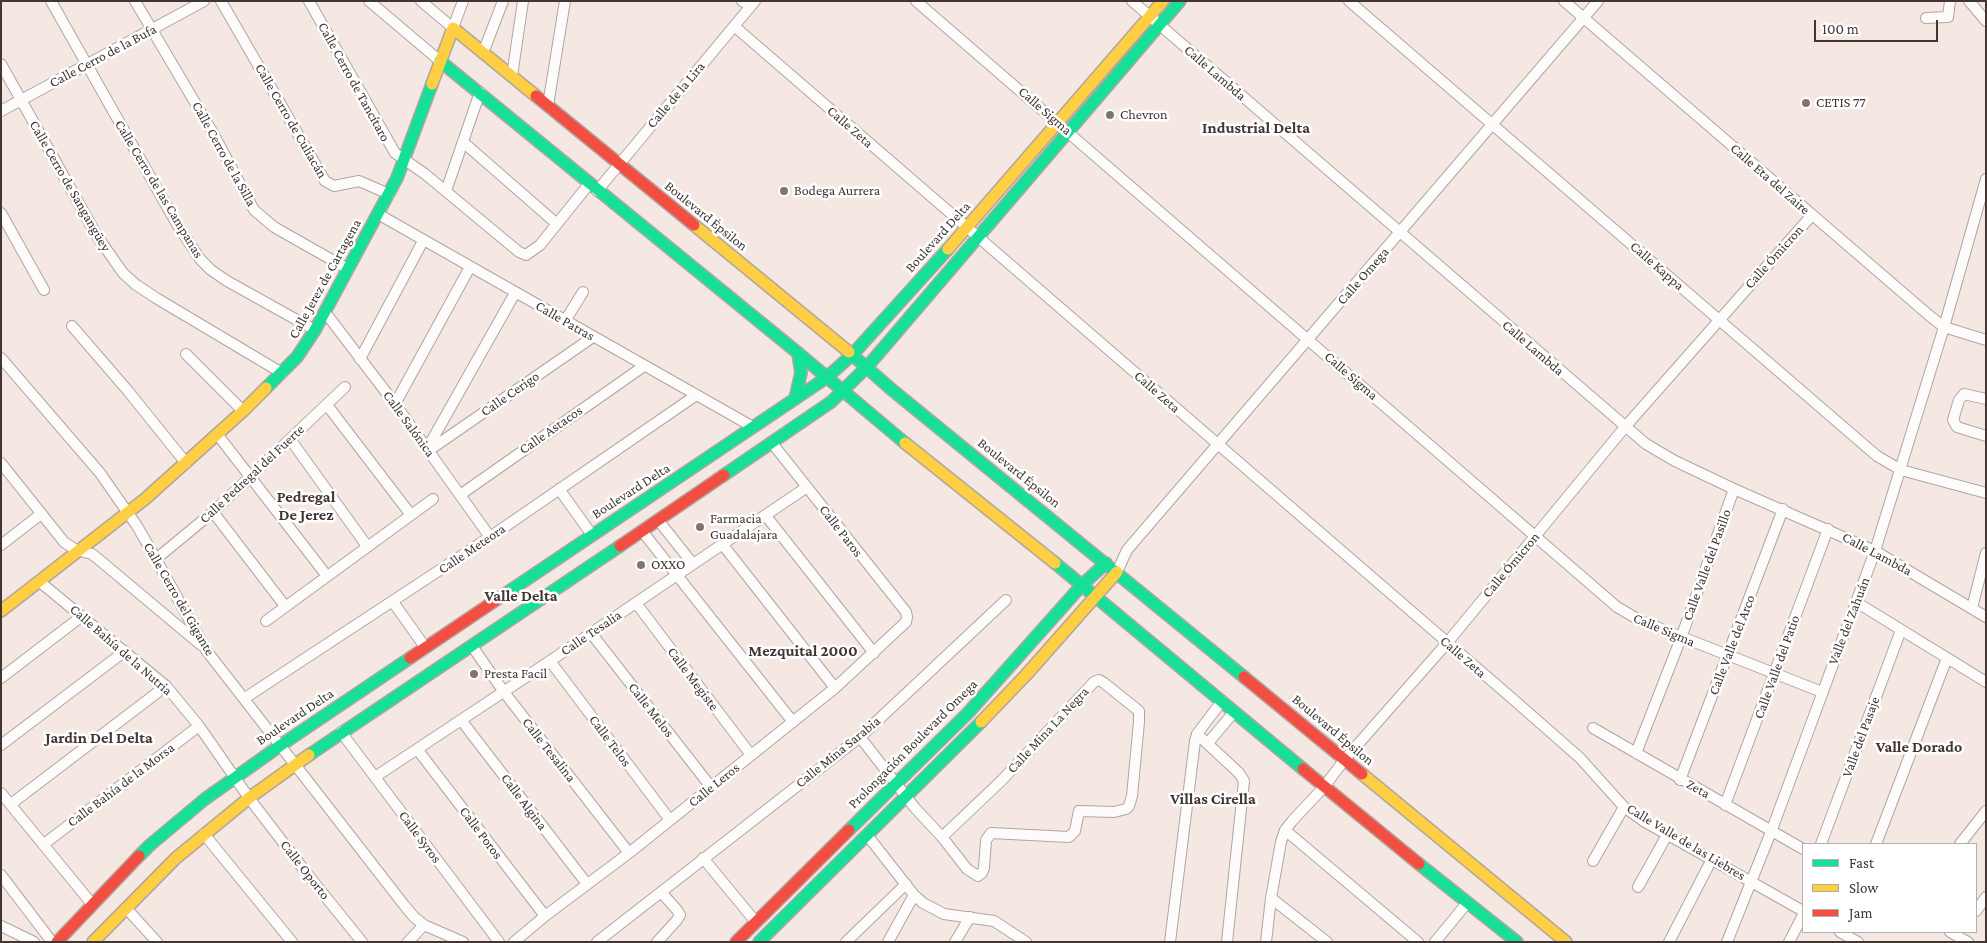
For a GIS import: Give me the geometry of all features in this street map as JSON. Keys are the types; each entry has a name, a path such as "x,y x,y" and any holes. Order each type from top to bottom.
{"street":[{"name":"Calle Cerro de las Campanas","path":"51,1 178,226 200,259 211,270 227,281 315,330"},
{"name":"Calle Cerro de la Silla","path":"136,1 208,124 254,210 274,227 348,269"},
{"name":"Calle Cerro de la Bufa","path":"1,111 204,1"},
{"name":"Calle Cerro de Culiacán","path":"221,1 325,181 334,186 360,181 389,194"},
{"name":"Calle Cerro de Tancítaro","path":"309,1 390,147 404,160"},
{"path":"369,1 593,187 798,353 842,392 1082,585 1324,787 1517,942"},
{"path":"421,1 452,28"},
{"name":"Calle Jerez de Cartagena","path":"1,611 128,513 243,411 297,357 315,330 389,194 404,160 463,1"},
{"path":"483,53 503,1"},
{"path":"512,76 522,1"},
{"path":"548,105 565,1"},
{"path":"742,1 753,4"},
{"name":"Calle Sigma","path":"916,1 1622,611 1641,622 1822,692"},
{"name":"Calle Lambda","path":"1132,1 1625,427 1658,452 1734,489 1875,551 1986,617"},
{"name":"Boulevard Delta","path":"57,942 150,845 236,776 826,378 852,355 967,228 1163,1"},
{"name":"Boulevard Delta","path":"92,942 176,858 249,798 294,765 472,646 641,523 658,520 816,413 842,392 867,367 1180,1"},
{"name":"Calle Kappa","path":"1348,1 1860,442 1890,465 1901,470 1986,493"},
{"name":"Calle Eta del Zaire","path":"1564,1 1944,327 1986,340"},
{"name":"Calle Omega","path":"1117,572 1127,550 1598,1"},
{"path":"1926,18 1948,17 1950,1"},
{"path":"1969,1 1986,21"},
{"name":"Calle de la Lira","path":"446,191 514,249 526,255 540,245 557,224 618,164 753,4"},
{"name":"Calle Zeta","path":"734,26 1580,758"},
{"name":"Boulevard Épsilon","path":"452,28 1566,942"},
{"name":"Calle Cerro de Sangangüey","path":"1,64 59,171 97,236 123,273 135,284 156,298 282,372"},
{"path":"404,160 446,191 480,92"},
{"path":"463,142 557,224"},
{"name":"Valle del Zahuán","path":"1727,942 1771,832 1875,551 1944,327 1986,179"},
{"path":"1,213 44,290"},
{"name":"Calle Patras","path":"378,214 753,428"},
{"name":"Calle Ómicron","path":"1266,942 1271,898 1285,830 1324,787 1344,759 1447,643 1625,427 1812,215"},
{"path":"360,359 423,241"},
{"path":"395,404 470,267"},
{"path":"564,321 582,292"},
{"path":"427,450 515,293"},
{"name":"Calle Salónica","path":"325,312 395,404 490,537"},
{"path":"72,326 186,463"},
{"name":"Calle Cerigo","path":"427,450 593,337"},
{"path":"795,399 801,373 798,353"},
{"path":"186,354 243,411"},
{"name":"Calle Cerro del Gigante","path":"1,358 85,453 128,513 156,558 206,650 404,905 414,917 424,924 463,942"},
{"name":"Calle Astacos","path":"460,495 644,366"},
{"name":"Calle Pedregal del Fuerte","path":"156,558 213,512 345,387"},
{"path":"1986,399 1964,394 1959,400 1953,420 1954,424 1962,429 1986,436"},
{"name":"Calle Meteora","path":"245,698 393,602 696,396"},
{"path":"327,405 411,515"},
{"path":"217,434 327,576"},
{"path":"290,440 367,546"},
{"name":"Calle Paros","path":"772,443 906,612 907,620"},
{"path":"1,463 5,477 41,514 64,542 80,551 92,554 206,650"},
{"path":"691,470 674,489 646,509 641,523 676,576 793,722"},
{"name":"Calle Tesalia","path":"375,777 807,487"},
{"path":"559,489 592,535"},
{"name":"Calle Valle del Pasillo","path":"1636,753 1681,638 1734,489"},
{"path":"266,621 433,499"},
{"name":"Calle Valle del Arco","path":"1680,780 1783,509"},
{"path":"213,512 285,606"},
{"path":"1,545 41,514"},
{"path":"766,516 874,653"},
{"path":"658,520 693,564"},
{"name":"Calle Valle del Patio","path":"1725,805 1828,529"},
{"path":"723,545 835,688"},
{"name":"Calle Omega","path":"1106,563 1127,550"},
{"path":"1972,608 1986,553"},
{"name":"Prolongación Boulevard Omega","path":"736,942 755,921 975,706 1082,585 1106,563"},
{"path":"759,942 1013,689 1117,572"},
{"name":"Calle Bahía de la Nutria","path":"40,582 166,686 199,726 236,776 249,798"},
{"name":"Calle Mina Sarabia","path":"597,942 860,737 1006,600"},
{"path":"393,602 425,647"},
{"path":"1856,602 1986,682"},
{"name":"Calle Megiste","path":"636,603 751,755"},
{"path":"1,678 82,616"},
{"name":"Calle Leros","path":"514,942 544,916 629,853 835,688 900,630 907,620"},
{"name":"Valle del Pasaje","path":"1821,843 1901,630"},
{"name":"Calle Melos","path":"591,633 711,787"},
{"name":"Calle Tesalina","path":"472,646 504,692 629,853"},
{"path":"1,745 124,651"},
{"path":"1876,843 1947,658"},
{"name":"Calle Telos","path":"550,661 670,820"},
{"name":"Calle Mina La Negra","path":"860,737 915,808 942,837 967,869 978,876 982,874 984,868 986,840 991,832 1069,837 1075,831 1079,811 1114,812 1126,809 1129,806 1132,796 1139,711 1104,683 1099,680 1094,682 1002,780 942,837"},
{"path":"11,804 166,686"},
{"path":"1170,942 1197,734 1222,702"},
{"path":"1208,743 1234,712"},
{"name":"Calle Algina","path":"461,720 587,884"},
{"name":"Calle Bahía de la Morsa","path":"44,844 199,726"},
{"name":"Zeta","path":"1593,728 1680,780 1802,848"},
{"name":"Calle Syros","path":"341,732 499,942"},
{"path":"1197,734 1239,773 1244,781 1227,942"},
{"name":"Calle Poros","path":"417,749 544,916"},
{"name":"Calle Valle de las Liebres","path":"1580,758 1624,807 1667,835 1802,910"},
{"path":"1,793 92,904 100,918 92,942"},
{"name":"Calle Oporto","path":"249,798 362,942"},
{"path":"1594,861 1624,807"},
{"path":"1961,843 1986,811"},
{"path":"1285,830 1418,942"},
{"path":"204,834 292,942"},
{"path":"866,835 914,895 933,910 944,914 994,921 1021,940"},
{"path":"1638,887 1667,835"},
{"path":"703,858 755,921"},
{"path":"1669,942 1712,859"},
{"path":"1,875 52,942"},
{"path":"846,942 906,884"},
{"path":"657,942 680,915 661,892"},
{"path":"888,942 914,895"},
{"path":"1977,910 1986,897"},
{"path":"1271,898 1327,942"},
{"path":"1435,942 1467,903"},
{"path":"126,908 157,942"},
{"path":"956,942 970,917"},
{"path":"1789,942 1802,917"},
{"path":"408,942 424,924"},
{"path":"1,926 34,942"},
{"path":"1842,933 1852,940"},
{"path":"1956,933 1968,942"}],"traffic: fast":[{"path":"724,475 831,402 867,367 1180,1"},
{"path":"440,61 798,353 905,443"},
{"path":"266,388 297,357 315,330 397,178 432,84"},
{"path":"505,594 826,378 852,355 948,249"},
{"path":"849,352 891,389 1244,677"},
{"path":"795,399 801,373 798,353"},
{"path":"309,755 620,546"},
{"path":"1055,563 1303,769"},
{"path":"849,830 968,713 1082,585 1106,563"},
{"path":"139,856 205,799 410,658"},
{"path":"759,942 981,722"},
{"path":"1419,864 1517,942"}],"traffic: slow":[{"path":"948,249 1163,1"},
{"path":"432,84 453,28 536,96"},
{"path":"694,225 849,352"},
{"path":"1,611 145,499 266,388"},
{"path":"905,443 1055,563"},
{"path":"981,722 1026,675 1117,572"},
{"path":"93,942 176,858 249,798 309,755"},
{"path":"1362,774 1566,942"}],"traffic: jam":[{"path":"536,96 694,225"},
{"path":"620,546 724,475"},
{"path":"410,658 505,594"},
{"path":"1244,677 1362,774"},
{"path":"1303,769 1419,864"},
{"path":"736,942 849,830"},
{"path":"57,942 139,856"}],"place":[{"name":"CETIS 77","path":"1806,103"},
{"name":"Chevron","path":"1110,115"},
{"name":"Bodega Aurrera","path":"784,191"},
{"name":"Farmacia Guadalajara","path":"700,527"},
{"name":"OXXO","path":"641,565"},
{"name":"Presta Facil","path":"474,674"}],"district":[{"name":"Industrial Delta","path":"1256,128"},
{"name":"Pedregal De Jerez","path":"306,506"},
{"name":"Valle Delta","path":"521,596"},
{"name":"Mezquital 2000","path":"803,651"},
{"name":"Jardin Del Delta","path":"99,738"},
{"name":"Valle Dorado","path":"1919,747"},
{"name":"Villas Cirella","path":"1213,799"}]}
